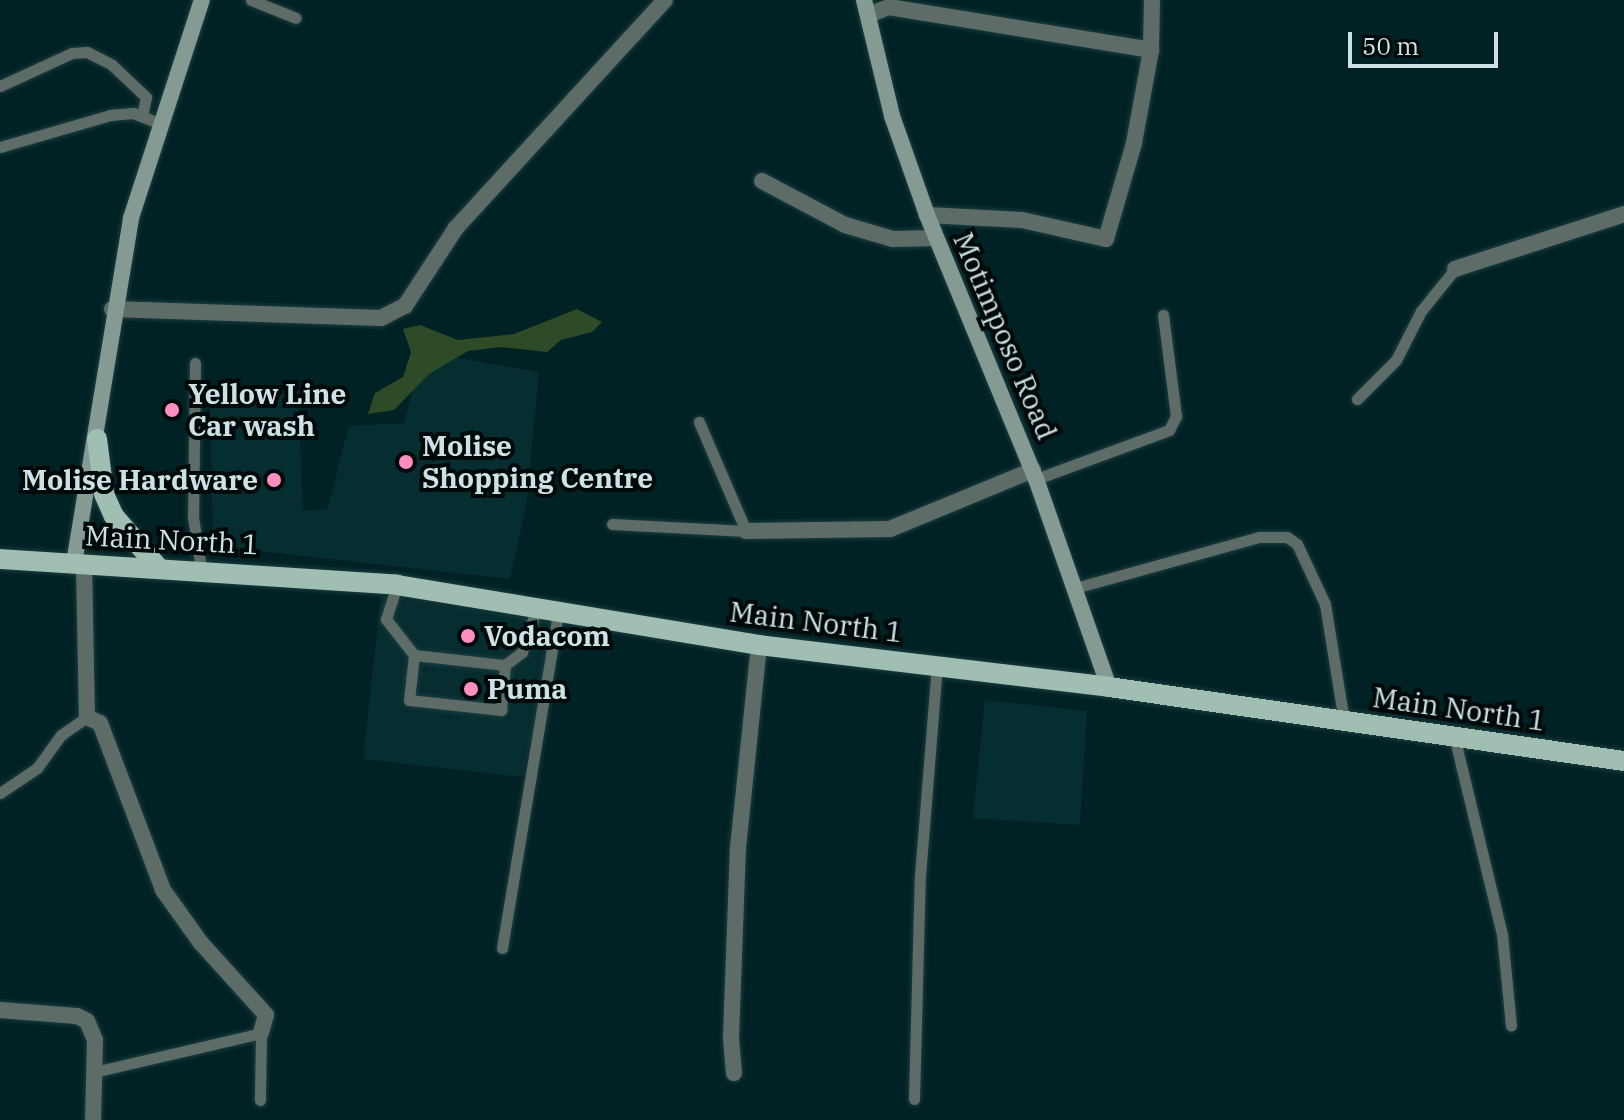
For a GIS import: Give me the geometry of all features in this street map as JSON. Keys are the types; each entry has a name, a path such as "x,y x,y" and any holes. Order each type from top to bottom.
{"main road":[{"path":"97,439 104,494 114,516 157,566"},
{"name":"Main North 1","path":"0,559 201,568 397,585 559,609 759,645 1109,687 1624,761"}],"street":[{"path":"202,0 159,123 131,218 112,309 79,564 87,717 100,723 163,890 201,943 266,1015 261,1033"},
{"path":"112,309 381,318 405,306 456,228 665,0"},
{"path":"927,215 1022,220 1106,239 1134,143 1151,50 1152,0"},
{"path":"866,7 889,7 1151,50"},
{"name":"Motimposo Road","path":"866,7 892,116 927,215 1034,475 1109,687"},
{"path":"762,181 845,225 893,239 936,238"},
{"path":"1455,269 1624,214"},
{"path":"746,531 890,529 1034,475"},
{"path":"734,1073 731,1037 738,848 759,645"},
{"path":"0,1010 77,1016 87,1021 95,1040 93,1120"}],"lane":[{"path":"251,0 296,18"},
{"path":"0,86 72,53 87,52 112,65 146,97 142,116"},
{"path":"0,147 110,115 142,116 159,123"},
{"path":"1357,399 1396,360 1421,311 1455,269"},
{"path":"1034,475 1169,430 1176,416 1163,315"},
{"path":"195,363 193,517 201,568"},
{"path":"612,524 746,531 699,422"},
{"path":"1075,588 1259,537 1287,537 1297,544 1325,604 1344,721"},
{"path":"397,585 386,619 414,655 409,700 501,710 505,665"},
{"path":"414,655 505,665 522,652 537,607"},
{"path":"502,948 559,609"},
{"path":"914,1099 920,876 937,665"},
{"path":"0,793 37,768 61,735 87,717"},
{"path":"1454,736 1502,934 1511,1026"},
{"path":"94,1072 261,1033 260,1100"}],"shaded area":[{"path":"423,352 539,372 526,507 510,579 213,546 210,396 298,392 303,511 327,509 349,426 404,423"},
{"path":"381,596 557,622 522,777 363,759"},
{"path":"985,700 1087,711 1080,825 973,818"}],"green space":[{"path":"577,309 602,322 592,332 561,340 547,352 501,347 468,351 429,374 394,410 368,414 375,393 403,377 411,352 403,329 420,325 458,340 514,334"}],"place":[{"name":"Yellow Line Car wash","path":"172,410"},
{"name":"Molise Shopping Centre","path":"406,462"},
{"name":"Molise Hardware","path":"274,480"},
{"name":"Vodacom","path":"468,636"},
{"name":"Puma","path":"471,689"}]}
